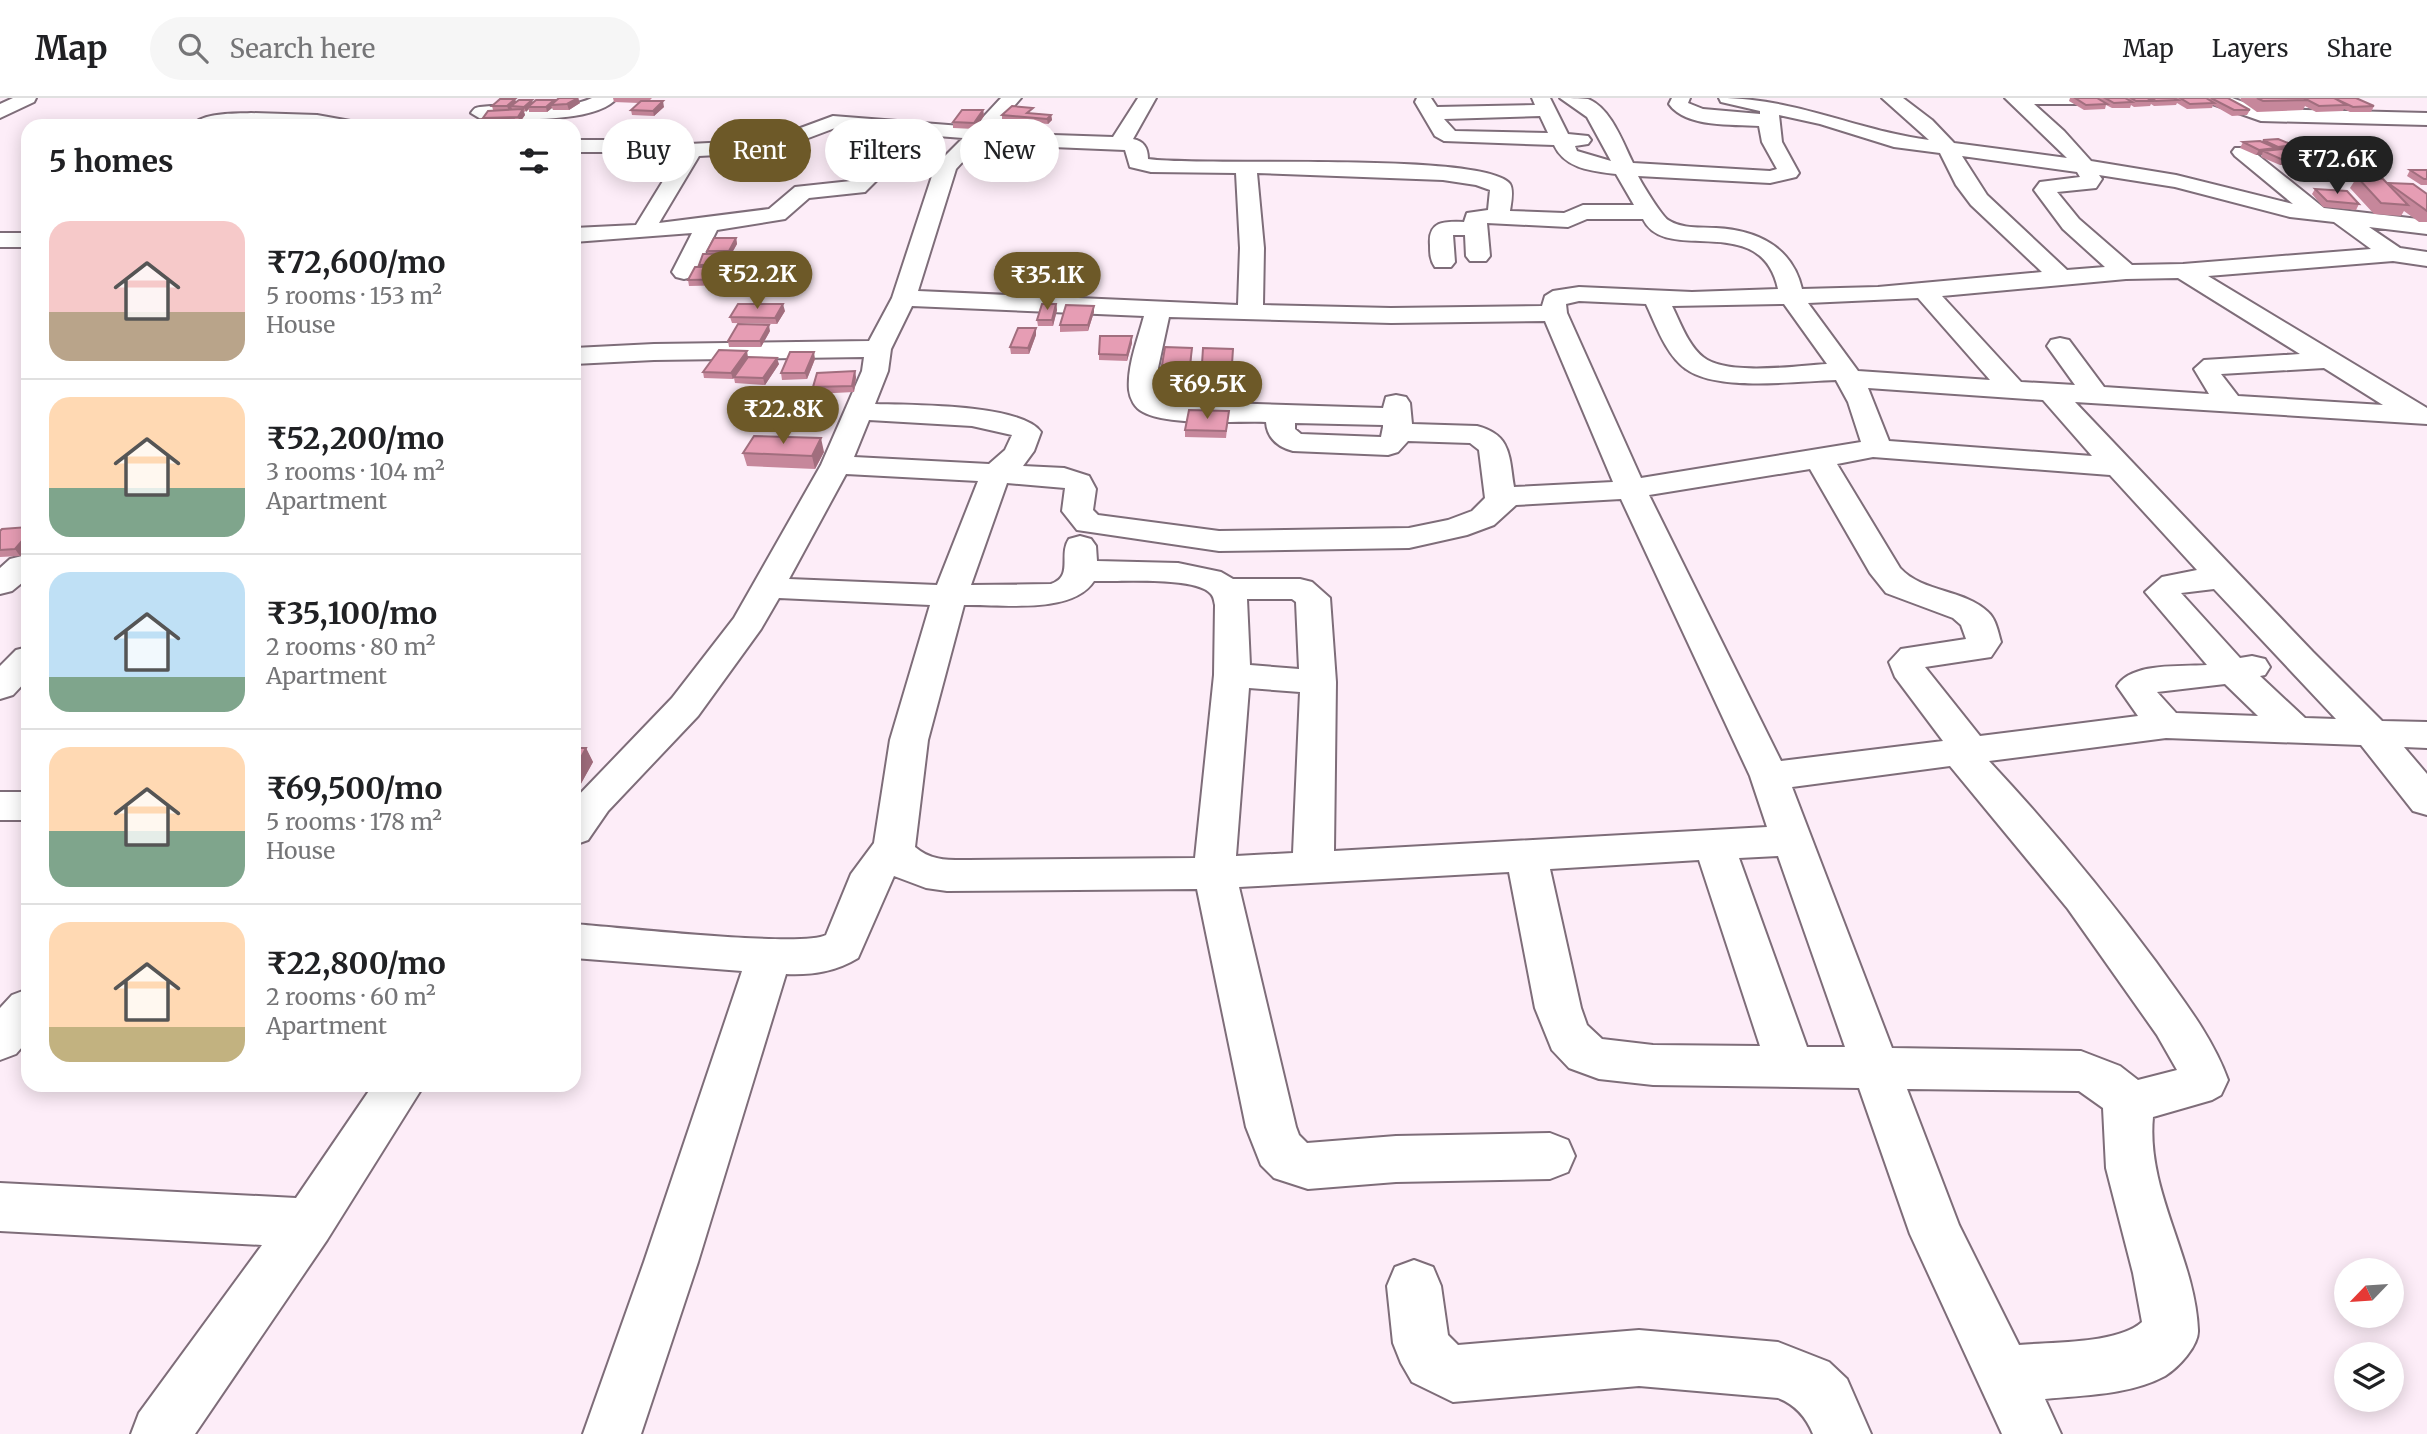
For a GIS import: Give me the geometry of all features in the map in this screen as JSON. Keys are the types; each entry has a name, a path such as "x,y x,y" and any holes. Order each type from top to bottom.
{"street":[{"path":"0,112 27,98"},
{"path":"473,119 501,98"},
{"path":"481,113 564,112 595,105 608,98"},
{"path":"992,119 1012,98"},
{"path":"1121,143 1147,98"},
{"path":"1474,98 1545,106 1597,118"},
{"path":"1569,98 1597,118 1615,141 1638,196 1652,212 1655,222 1670,230 1761,242 1779,262 1790,284 1791,297 1847,375 1873,432 1875,442 1871,448"},
{"path":"1681,98 1678,104 1681,108 1693,113 1769,113 1825,119 1894,141 2086,166 2152,177 2331,216 2427,227"},
{"path":"1728,98 1769,113"},
{"path":"1891,98 1925,124 1946,146 1967,184 2011,231 2063,279"},
{"path":"2015,99 2100,98"},
{"path":"2214,98 2261,115 2427,119"},
{"path":"2015,99 2086,166 2091,179 2088,183 2054,185 2045,190 2052,201 2079,231 2126,272"},
{"path":"2038,119 2075,118 2072,109 2056,99"},
{"path":"1545,106 1427,107 1442,132 1451,137 1615,141"},
{"path":"1545,106 1569,155 1576,161 1625,169 1784,176 1789,173 1773,150 1769,137 1769,113"},
{"path":"695,150 771,146 833,122 960,134"},
{"path":"1059,140 1121,143 1136,147 1136,160 1143,165 1402,171 1494,182 1501,187 1499,216"},
{"path":"581,146 602,146"},
{"path":"946,167 960,152"},
{"path":"2242,152 2331,216 2393,254"},
{"path":"2152,177 2144,165 2146,163 2179,161"},
{"path":"1246,167 1252,248 1251,312"},
{"path":"643,231 675,182"},
{"path":"581,235 708,225 777,214 803,192 857,187 862,182"},
{"path":"581,811 685,707 749,622 836,466 875,372 878,349 904,298 941,182"},
{"path":"1478,256 1475,218 1499,216 1568,220 1583,212 1652,212"},
{"path":"684,272 708,225"},
{"path":"1443,261 1440,232 1450,228 1476,229"},
{"path":"2011,231 2079,231"},
{"path":"2032,1434 1936,1234 1769,776 1631,489 1554,313 1554,301 1562,296 1579,294 1791,297 1924,290 2126,272 2183,271 2393,254 2427,259"},
{"path":"2183,271 2425,417"},
{"path":"1924,290 2012,388"},
{"path":"1655,297 1679,344 1700,368 1727,374 1847,375 2052,393 2425,417"},
{"path":"904,298 1448,317 1554,313"},
{"path":"1159,308 1143,379 1144,398 1150,405 1174,411 1280,414 1281,432 1293,442 1388,446 1393,443 1397,417 1477,435 1493,446 1501,500"},
{"path":"2060,346 2097,396"},
{"path":"581,356 878,349"},
{"path":"2230,404 2207,369 2235,363 2331,360"},
{"path":"2162,369 2185,401"},
{"path":"2052,393 2118,467 2373,734 2427,801"},
{"path":"859,411 994,420 1019,426 1027,432 1025,443 1009,463 996,473 950,595 909,740 894,848 898,857 909,867 934,874 1215,873 1794,840"},
{"path":"836,466 1064,477 1078,482 1081,489 1077,511 1088,523 1219,541 1409,538 1456,528 1483,518 1501,500 1512,496 1585,494 1631,489 1871,448 2118,467"},
{"path":"1818,457 1886,573 1898,586 1965,611 1977,620 1984,642 1979,649 1913,657 1907,662 1908,669 1966,752 2125,953 2197,1059 2204,1080 2191,1089 2147,1095 2130,1105"},
{"path":"768,588 950,595 1067,592 1074,587 1082,571 1080,543 1082,531 1088,523"},
{"path":"1082,571 1178,573 1209,579 1226,589 1300,589 1309,592 1315,610 1318,682 1313,867"},
{"path":"2223,578 2183,582 2166,587 2162,592 2232,671 2297,731"},
{"path":"1226,589 1232,605 1232,675 1218,813 1215,873 1271,1127 1279,1149 1292,1162 1308,1166 1396,1159 1550,1156"},
{"path":"2166,725 2135,686 2147,681 2208,676 2300,660"},
{"path":"1232,675 1318,682"},
{"path":"1769,776 2166,725 2427,736"},
{"path":"0,806 21,806"},
{"path":"1714,844 1791,1068"},
{"path":"581,942 816,957 843,946 872,874 894,848"},
{"path":"1527,855 1558,1008 1568,1036 1586,1054 1599,1059 1653,1065 2081,1071 2103,1079 2120,1090 2130,1105 2125,1128 2135,1179 2161,1277 2171,1332 2147,1355 2004,1375"},
{"path":"612,1434 671,1262 769,956"},
{"path":"0,1041 21,1016"},
{"path":"160,1434 309,1223 395,1092"},
{"path":"0,1207 309,1223"},
{"path":"1414,1286 1421,1343 1432,1362 1453,1374 1639,1358 1778,1370 1809,1382 1828,1399 1843,1434"}],"building":[{"path":"559,98 578,98 567,104 551,105"},
{"path":"2075,98 2097,98 2107,104 2086,105"},
{"path":"2105,98 2125,98 2132,102 2114,103"},
{"path":"2131,98 2147,98 2152,101 2136,101"},
{"path":"2151,98 2174,98 2178,100 2156,101"},
{"path":"2180,98 2206,98 2214,103 2190,104"},
{"path":"2211,98 2228,98 2250,110 2234,110"},
{"path":"2257,98 2304,98 2308,100 2263,101"},
{"path":"2304,98 2334,98 2346,105 2319,106"},
{"path":"2334,98 2356,98 2374,106 2353,107"},
{"path":"500,99 515,99 507,106 492,106"},
{"path":"519,100 532,100 524,107 511,106"},
{"path":"536,100 554,100 546,107 528,107"},
{"path":"641,101 663,101 653,111 631,110"},
{"path":"1012,106 1033,108 1027,113 1051,115 1047,119 1002,115"},
{"path":"523,109 518,117 483,118 488,111"},
{"path":"962,110 983,110 977,119 953,122"},
{"path":"2278,139 2293,145 2278,147 2263,140"},
{"path":"2260,141 2276,148 2259,150 2243,142"},
{"path":"2294,148 2313,156 2283,160 2263,151"},
{"path":"2410,170 2427,170 2427,179 2424,179"},
{"path":"2357,177 2383,179 2408,205 2381,203"},
{"path":"2388,183 2413,184 2427,194 2427,211"},
{"path":"2315,189 2347,191 2359,204 2327,201"},
{"path":"714,238 736,238 729,251 707,251"},
{"path":"747,253 742,264 699,265 703,254"},
{"path":"739,266 733,279 688,280 695,267"},
{"path":"738,304 783,304 775,318 730,317"},
{"path":"1042,304 1056,304 1052,320 1037,320"},
{"path":"1066,305 1094,306 1088,325 1060,325"},
{"path":"738,324 769,325 760,341 728,341"},
{"path":"1018,328 1036,328 1028,348 1010,347"},
{"path":"1100,336 1132,336 1127,355 1099,354"},
{"path":"1165,347 1192,348 1190,365 1162,365"},
{"path":"1203,348 1233,349 1232,364 1202,364"},
{"path":"719,350 747,351 731,373 703,372"},
{"path":"790,352 814,352 805,373 781,373"},
{"path":"748,357 777,358 763,378 734,377"},
{"path":"855,371 852,386 813,387 817,373"},
{"path":"1189,410 1229,411 1226,431 1185,430"},
{"path":"754,436 821,438 812,456 743,453"},
{"path":"21,528 21,542 15,549 0,550 2,529"}]}
